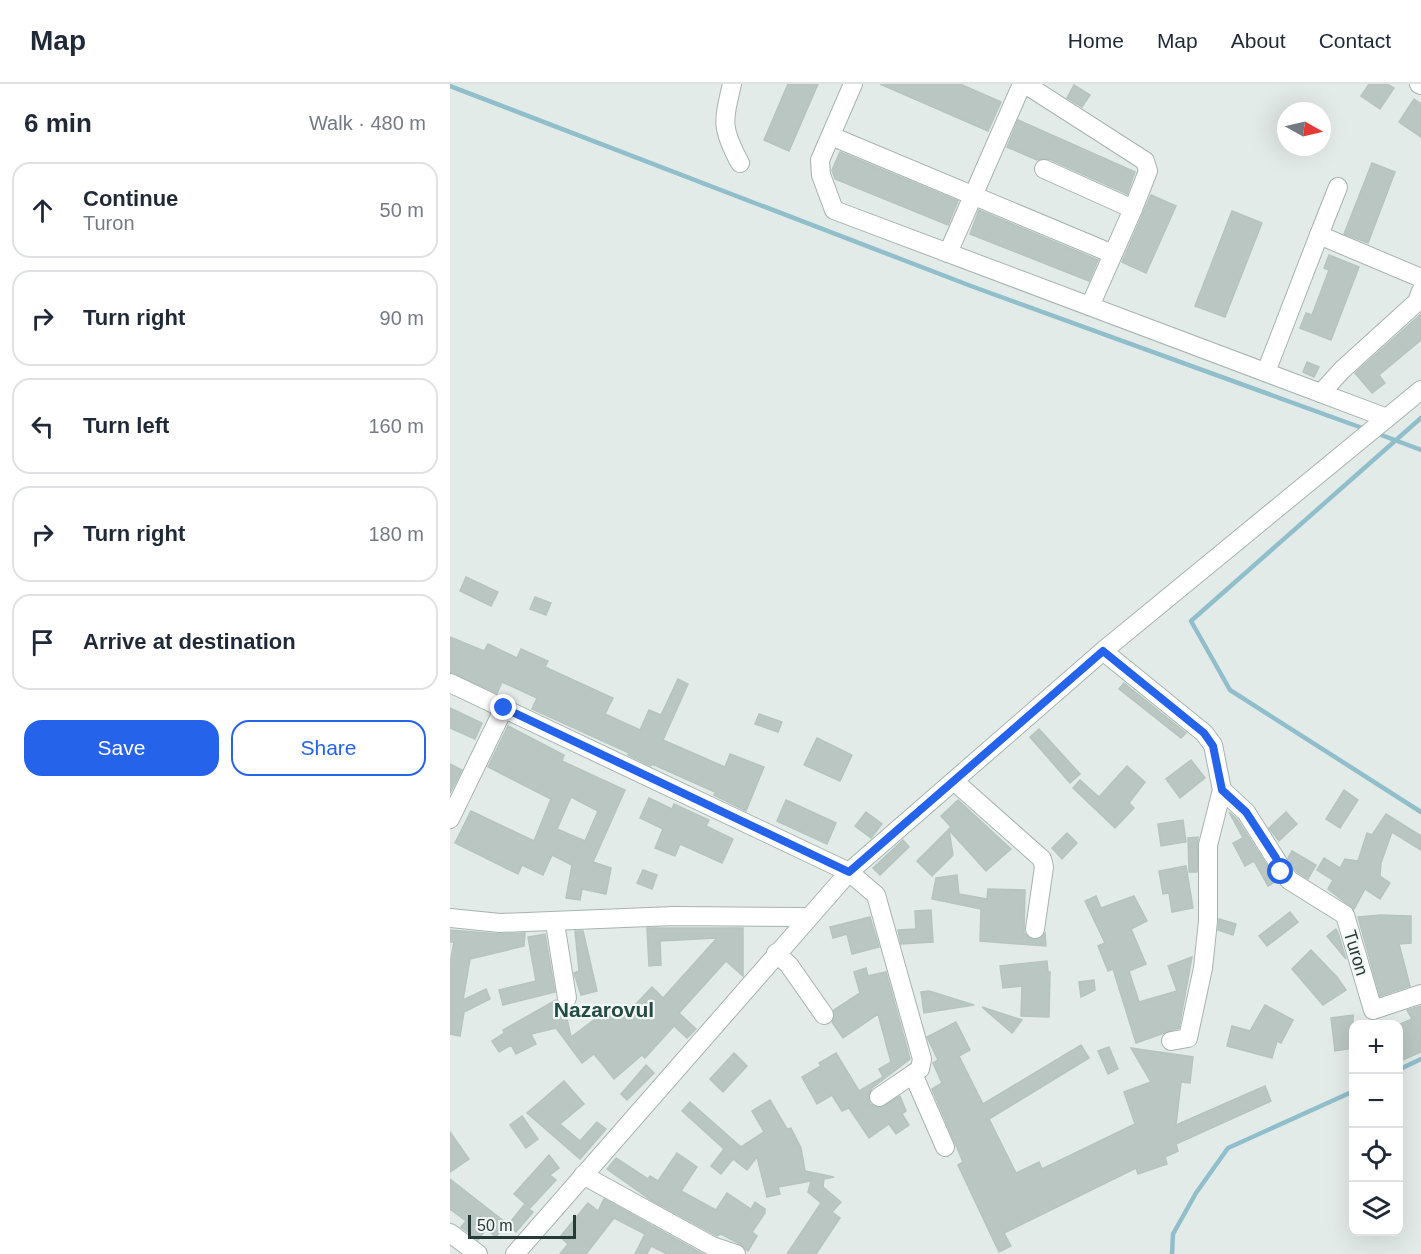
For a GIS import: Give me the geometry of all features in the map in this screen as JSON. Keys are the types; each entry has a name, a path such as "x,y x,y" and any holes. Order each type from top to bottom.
{"street":[{"path":"732,84 726,112 726,137 740,163"},
{"path":"853,84 820,160 821,175 834,210 1321,393 1383,422"},
{"path":"948,253 1023,84 1145,161 1148,171 1134,209 1090,306"},
{"path":"831,136 1113,254"},
{"path":"1044,168 1134,209"},
{"path":"1266,372 1338,187"},
{"path":"1319,235 1421,278"},
{"path":"1321,393 1342,370 1417,302 1421,291"},
{"path":"515,1254 807,917 849,872 1103,651 1421,390"},
{"path":"1103,651 1204,733 1213,746 1222,790 1208,845 1208,921 1195,1012 1188,1038 1171,1041"},
{"path":"450,683 849,872 876,895 922,1059 920,1069 879,1096"},
{"path":"450,819 504,708"},
{"path":"954,781 1042,859 1044,867 1035,929"},
{"name":"Turon","path":"1222,790 1246,812 1289,880 1345,915 1373,1010 1421,994"},
{"path":"450,918 501,923 555,923 674,916 807,917"},
{"path":"555,923 567,998"},
{"path":"776,953 789,965 824,1015"},
{"path":"913,1074 945,1147"},
{"path":"583,1175 712,1246 736,1254"},
{"path":"450,1233 478,1254"}],"building":[{"path":"788,84 818,84 789,151 764,140"},
{"path":"880,84 960,84 1001,102 988,131"},
{"path":"1369,84 1387,84 1394,88 1380,109 1361,96"},
{"path":"1074,85 1090,95 1082,107 1067,98"},
{"path":"1414,99 1421,104 1421,137 1399,122"},
{"path":"1018,120 1135,172 1127,194 1049,159 1037,160 1007,147"},
{"path":"840,152 958,201 948,225 835,179 832,170"},
{"path":"1372,163 1395,172 1368,243 1344,234"},
{"path":"1151,195 1176,206 1146,273 1122,262"},
{"path":"979,210 1098,260 1089,281 970,234"},
{"path":"1232,211 1262,223 1225,317 1195,306"},
{"path":"1329,255 1359,267 1331,340 1300,328 1306,313 1312,315 1329,270 1324,268"},
{"path":"1421,314 1421,340 1379,375 1385,383 1372,393 1355,373"},
{"path":"1307,362 1319,367 1314,377 1303,372"},
{"path":"466,577 498,592 491,606 460,591"},
{"path":"535,597 551,603 546,615 530,609"},
{"path":"450,637 484,651 488,644 517,658 521,649 548,661 545,667 613,698 605,714 640,730 649,710 661,715 678,679 688,684 663,740 725,767 730,754 764,767 746,811 714,795 715,792 652,764 651,766 628,755 629,753 532,709 537,698 502,682 497,693 450,672"},
{"path":"1124,683 1186,733 1181,738 1119,689"},
{"path":"450,708 482,723 475,739 450,728"},
{"path":"759,714 782,722 778,732 755,724"},
{"path":"508,726 564,755 562,761 625,790 593,862 611,868 606,894 582,889 580,900 566,898 572,865 552,855 543,875 522,865 518,874 455,843 471,811 534,841 551,799 488,767","holes":["571,797 598,811 585,841 557,829"]},
{"path":"1039,729 1080,774 1070,783 1030,737"},
{"path":"817,738 852,755 840,781 804,765"},
{"path":"1191,760 1205,778 1180,798 1166,779"},
{"path":"450,764 462,770 450,793"},
{"path":"1127,766 1145,782 1129,803 1134,808 1115,828 1073,788 1080,780 1099,797"},
{"path":"1344,790 1358,800 1340,828 1326,819"},
{"path":"649,798 672,809 674,804 709,820 706,826 733,839 722,863 680,844 675,856 655,848 663,829 640,818"},
{"path":"786,800 836,823 827,844 777,821"},
{"path":"958,800 1011,849 986,871 949,830 953,855 932,876 917,861 951,827 941,816"},
{"path":"866,812 882,824 871,838 855,826"},
{"path":"1229,812 1237,819 1277,881 1268,886 1254,861 1245,866 1233,843 1243,838"},
{"path":"1286,812 1297,824 1279,841 1269,828"},
{"path":"1386,814 1421,836 1421,850 1392,832 1381,863 1380,876 1390,883 1380,899 1365,889 1354,909 1328,889 1333,880 1317,870 1324,858 1340,868 1345,859 1358,861 1367,833 1372,835"},
{"path":"1183,820 1186,842 1161,846 1158,824"},
{"path":"1067,833 1077,843 1062,859 1052,848"},
{"path":"1198,837 1197,872 1189,872 1188,838"},
{"path":"903,840 909,847 880,875 873,868"},
{"path":"1292,851 1316,865 1308,879 1297,872 1288,858"},
{"path":"1186,866 1193,908 1172,912 1169,893 1163,894 1159,871"},
{"path":"643,870 657,875 652,889 637,883"},
{"path":"957,875 959,894 987,899 988,889 1025,890 1024,933 1034,940 1040,939 1045,933 1046,946 980,941 981,909 932,899 936,878"},
{"path":"1096,896 1101,908 1134,896 1147,921 1131,929 1146,964 1129,971 1139,1002 1177,991 1168,966 1192,957 1179,1028 1136,1043 1113,969 1108,971 1098,946 1105,943 1085,901"},
{"path":"931,910 933,942 901,944 898,930 916,929 915,911"},
{"path":"1290,912 1298,922 1267,946 1259,936"},
{"path":"1411,916 1411,943 1399,944 1410,986 1380,996 1358,917"},
{"path":"870,917 879,947 852,954 847,934 833,938 830,927"},
{"path":"1219,919 1236,924 1233,935 1218,930"},
{"path":"647,928 743,928 743,976 726,961 679,1013 696,1029 687,1038 674,1026 645,1058 642,1055 614,1079 594,1054 582,1063 556,1028 531,1034 536,1044 516,1054 511,1045 499,1052 492,1041 504,1033 503,1030 556,1000 565,1009 571,1037 610,1008 621,1020 652,987 663,998 717,938 660,941 661,965 649,966"},
{"path":"1336,929 1338,933 1346,959 1327,936"},
{"path":"450,930 499,934 525,933 524,946 470,959 463,1000 486,989 490,999 464,1012 460,1036 450,1034 450,964 454,942 450,942"},
{"path":"575,931 583,931 597,991 581,995 574,973 579,971"},
{"path":"545,934 555,992 503,1005 499,990 536,981 528,937"},
{"path":"1311,950 1346,990 1323,1005 1292,969"},
{"path":"1047,961 1048,972 1050,972 1049,1017 1021,1016 1022,986 1003,988 1000,966"},
{"path":"866,968 868,976 886,972 910,1059 872,1088 868,1097 870,1104 879,1108 900,1096 906,1111 902,1114 909,1125 896,1134 889,1124 869,1138 849,1108 842,1111 832,1095 817,1104 802,1077 821,1066 819,1063 836,1053 859,1091 883,1077 879,1069 891,1062 878,1014 843,1038 832,1022 834,1010 860,993 854,972"},
{"path":"1094,980 1095,990 1081,997 1079,982"},
{"path":"929,991 974,1005 924,1013 921,992"},
{"path":"1265,1005 1293,1020 1281,1043 1277,1041 1272,1058 1227,1046 1232,1026 1250,1031"},
{"path":"1421,1006 1421,1052 1403,1060 1403,1023 1412,1019 1407,1010"},
{"path":"982,1007 1022,1020 1012,1033"},
{"path":"1353,1015 1353,1020 1349,1020 1349,1049 1335,1051 1331,1018"},
{"path":"956,1022 970,1050 959,1056 983,1104 1081,1045 1089,1058 989,1119 1016,1173 1039,1162 1042,1169 1135,1124 1124,1092 1151,1082 1131,1048 1193,1057 1190,1083 1181,1082 1176,1125 1265,1086 1271,1101 1176,1144 1178,1151 1165,1157 1167,1164 1138,1174 1136,1168 1004,1233 1011,1246 999,1252 958,1165 963,1162 932,1089 942,1083 933,1063 938,1060 927,1037"},
{"path":"1109,1047 1118,1069 1108,1074 1098,1051"},
{"path":"734,1053 747,1066 723,1092 710,1079"},
{"path":"646,1065 654,1073 627,1100 621,1094"},
{"path":"564,1081 584,1104 560,1124 580,1141 597,1122 606,1129 580,1159 527,1113"},
{"path":"770,1100 787,1129 791,1128 801,1148 805,1171 834,1177 824,1179 823,1187 841,1202 832,1212 840,1218 816,1254 787,1254 821,1203 808,1192 811,1181 778,1187 780,1194 767,1197 757,1157 747,1170 733,1159 721,1174 711,1166 724,1149 682,1111 690,1102 741,1147 764,1132 752,1111"},
{"path":"522,1116 538,1139 526,1148 510,1125"},
{"path":"450,1132 469,1159 450,1172"},
{"path":"677,1153 697,1167 681,1191 716,1210 727,1193 751,1209 755,1202 765,1209 765,1213 752,1232 757,1236 748,1251 721,1234 717,1236 651,1200 607,1169 616,1158 648,1179 650,1176 658,1181"},
{"path":"549,1155 559,1168 550,1175 556,1180 530,1208 514,1194"},
{"path":"450,1179 506,1223 496,1237 486,1229 478,1240 461,1227 466,1221 450,1209"},
{"path":"604,1199 703,1254 667,1254 651,1246 647,1254 635,1254 645,1234 614,1218 586,1254 560,1254 568,1244 560,1237 588,1203 598,1211"},
{"path":"524,1205 533,1212 516,1232 508,1225"}],"waterway":[{"path":"450,86 971,286 1365,429"},
{"path":"1421,418 1191,621 1230,690 1421,812"},
{"path":"1376,433 1421,450"},
{"path":"1403,1068 1421,1059"},
{"path":"1172,1254 1173,1234 1196,1193 1228,1148 1349,1093"}],"district":[{"name":"Nazarovul","path":"604,1010"}],"route":[{"path":"504,708 849,872 1103,651 1204,733 1213,746 1222,790 1246,812 1276,858 1281,872"}]}
